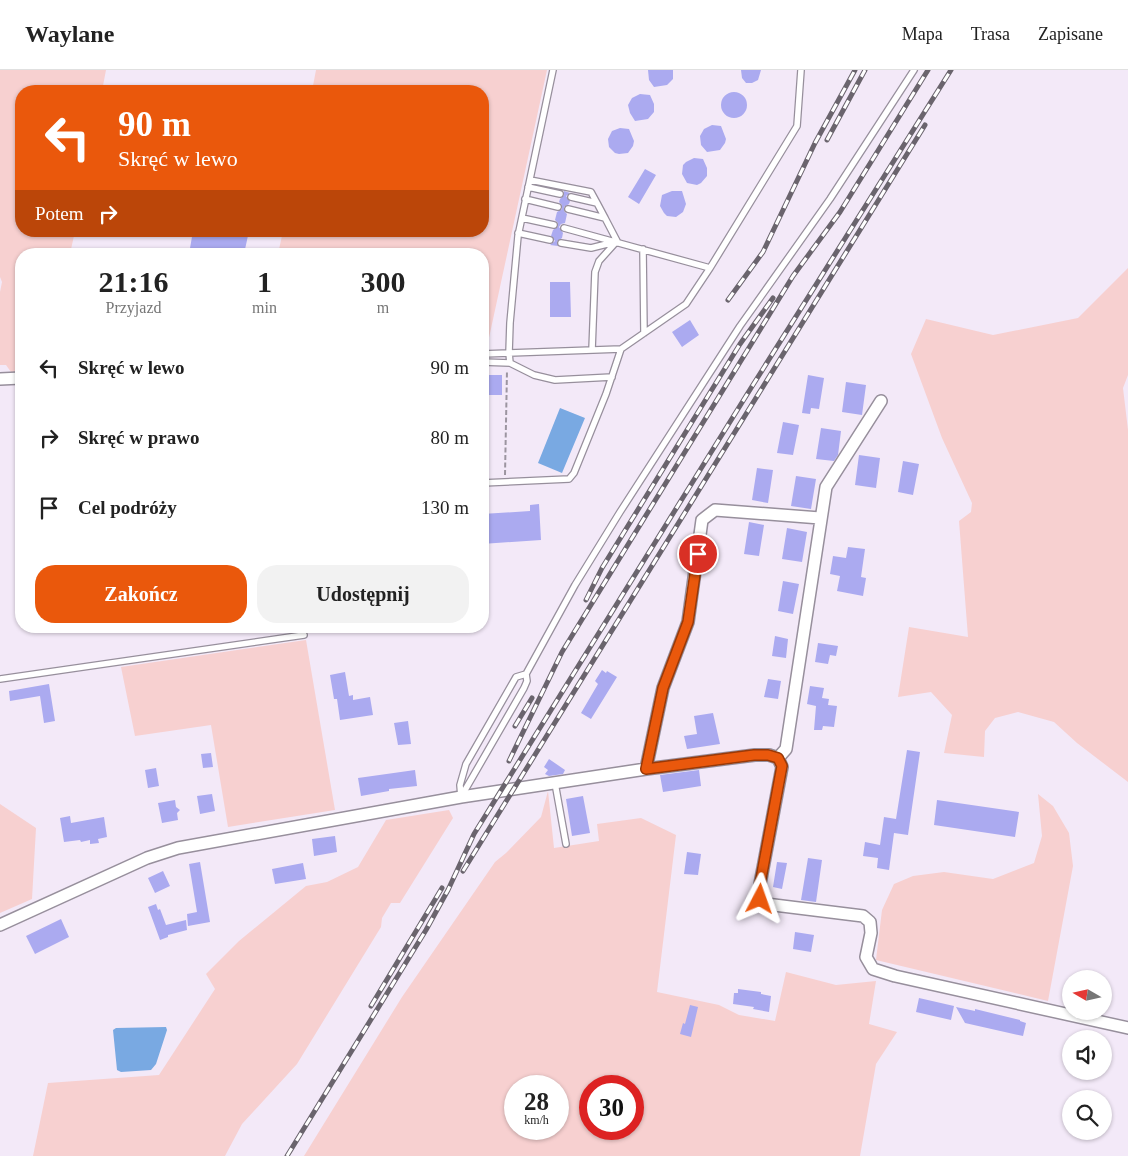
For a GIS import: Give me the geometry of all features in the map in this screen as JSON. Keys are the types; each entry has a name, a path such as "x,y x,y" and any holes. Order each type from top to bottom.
{"street":[{"path":"0,379 15,378"},
{"path":"778,758 786,749 826,487 881,401"},
{"path":"646,769 663,688 688,622 702,520 715,510 820,518"},
{"path":"0,925 168,850 460,797 646,769 754,755 768,755 778,758 782,766 759,893 760,899 766,904 862,916 870,922 866,957 873,969 895,976 1128,1028"}],"lane":[{"path":"510,363 510,323 518,233 554,70"},
{"path":"489,354 620,349 686,304 796,126 801,70"},
{"path":"460,797 524,688 527,681 526,674 575,585 740,326 830,199 914,70"},
{"path":"530,180 591,192 617,241"},
{"path":"528,187 560,194"},
{"path":"570,197 597,203"},
{"path":"526,200 558,207"},
{"path":"568,209 605,218"},
{"path":"522,218 554,225"},
{"path":"564,228 710,268"},
{"path":"518,233 550,240"},
{"path":"561,243 591,248 617,241"},
{"path":"592,350 595,272 599,261 617,241"},
{"path":"644,249 644,333"},
{"path":"489,483 568,479 574,473 612,377 620,349"},
{"path":"489,362 510,363 534,375 555,380 612,377"},
{"path":"0,679 304,635"},
{"path":"460,797 460,785 466,764 516,677 526,674"},
{"path":"556,783 566,844"}],"path":[{"path":"505,482 506,371 510,363"}],"shaded area":[{"path":"0,70 106,70 103,85 15,85 15,237 74,237 71,248 15,248 15,372 11,372 6,365 0,365 0,292 2,282 0,277"},
{"path":"316,70 547,70 489,338 489,248 279,248 282,237 489,237 489,85 313,85"},
{"path":"1128,268 1128,375 1123,388 1128,430 1128,782 1077,743 1054,722 1018,712 995,718 985,731 984,757 944,753 952,715 931,692 898,697 909,627 968,637 959,521 971,512 972,503 942,438 911,354 926,319 993,335 1078,318"},
{"path":"306,640 335,810 228,827 211,725 135,736 121,667"},
{"path":"548,791 554,848 599,841 597,824 641,818 676,835 657,992 719,1005 739,1015 775,1021 786,972 836,985 876,981 869,1024 897,1032 876,1064 860,1156 304,1156 402,997 495,862 541,817"},
{"path":"1038,794 1053,806 1069,833 1073,866 1048,1001 876,960 882,910 894,884 913,876 944,872 993,879 1034,863 1042,836"},
{"path":"0,804 36,828 32,899 0,913"},
{"path":"449,810 453,818 400,903 391,903 382,918 381,927 297,1064 242,1124 225,1156 33,1156 48,1083 159,1075 215,989 206,974 239,941 306,886 327,882 358,867 386,820"}],"water":[{"path":"560,408 585,418 562,473 538,463"},
{"path":"166,1027 167,1030 156,1064 151,1070 121,1072 117,1070 113,1030 116,1028"}],"building":[{"path":"648,70 673,70 673,79 667,85 654,87 649,80"},
{"path":"741,70 761,70 758,80 746,83 742,78"},
{"path":"734,92 743,96 747,105 743,114 734,118 725,114 721,105 725,96"},
{"path":"640,94 650,95 654,104 654,112 648,119 635,121 628,105 632,98"},
{"path":"712,125 721,126 726,139 720,150 707,152 701,145 700,136 704,129"},
{"path":"620,128 629,129 634,141 628,153 615,153 609,147 608,139 612,131"},
{"path":"694,158 703,159 707,168 707,176 697,185 687,183 682,174 683,165"},
{"path":"645,169 656,175 639,204 628,197"},
{"path":"564,191 570,193 566,196 570,201 564,207 564,211 567,214 565,223 559,227 563,233 562,238 557,242 558,246 550,245 555,241 551,236 553,230 558,226 555,220 557,212 562,209 562,205 559,202 564,195"},
{"path":"672,191 682,191 686,204 683,212 676,217 667,216 660,206 662,195"},
{"path":"192,237 248,237 245,248 190,248"},
{"path":"550,282 570,282 571,317 550,317"},
{"path":"690,320 699,335 682,347 672,332"},
{"path":"489,375 502,375 502,395 489,395"},
{"path":"808,375 824,378 819,409 811,408 810,414 802,413"},
{"path":"846,382 866,385 862,415 842,412"},
{"path":"783,422 799,425 793,455 777,453"},
{"path":"821,428 841,431 838,455 834,461 816,459"},
{"path":"859,455 880,458 876,488 855,485"},
{"path":"903,461 919,464 913,495 898,492"},
{"path":"757,468 773,470 768,503 752,500"},
{"path":"796,476 816,479 811,509 791,506"},
{"path":"539,504 541,540 489,544 489,514 530,511 530,505"},
{"path":"749,522 764,525 759,556 744,554"},
{"path":"787,528 807,532 802,562 782,559"},
{"path":"848,547 865,549 861,577 866,578 863,596 837,591 840,576 830,574 833,556 846,558"},
{"path":"783,581 799,584 793,614 778,611"},
{"path":"775,636 788,639 786,658 772,656"},
{"path":"818,643 838,646 836,656 830,655 828,664 815,662"},
{"path":"602,670 617,677 591,719 581,713 598,684 595,681"},
{"path":"345,672 349,696 353,695 353,700 370,697 373,715 340,720 337,699 334,699 330,675"},
{"path":"768,679 781,681 778,699 764,697"},
{"path":"49,684 55,721 44,723 40,696 10,701 9,691"},
{"path":"810,686 824,688 822,698 829,699 828,705 837,706 834,727 823,726 822,730 814,730 816,706 807,704"},
{"path":"713,713 720,744 687,749 684,736 697,734 694,716"},
{"path":"408,721 411,744 398,745 394,723"},
{"path":"907,750 920,752 908,835 894,833 889,870 877,868 878,858 863,856 865,842 880,845 884,817 896,819"},
{"path":"211,753 213,767 203,768 201,754"},
{"path":"549,759 565,770 563,774 549,776 545,774 548,770 544,767"},
{"path":"156,768 159,786 148,788 145,770"},
{"path":"415,770 417,786 389,789 389,791 361,796 358,778"},
{"path":"699,770 701,786 663,792 660,775"},
{"path":"212,794 215,811 200,814 197,796"},
{"path":"583,796 590,833 572,836 566,799"},
{"path":"175,800 176,807 180,810 177,813 178,820 162,823 158,803"},
{"path":"937,800 1019,812 1015,837 934,825"},
{"path":"70,816 71,823 104,817 107,837 98,839 99,843 90,844 90,840 64,842 60,818"},
{"path":"335,836 337,852 314,856 312,839"},
{"path":"687,852 701,854 698,875 684,874"},
{"path":"808,858 822,860 816,902 801,900"},
{"path":"200,862 210,922 188,926 187,914 197,912 189,864"},
{"path":"777,862 787,863 782,889 773,887"},
{"path":"303,863 306,879 275,884 272,869"},
{"path":"163,871 170,886 155,893 148,878"},
{"path":"156,904 166,925 186,920 187,930 168,935 168,937 160,940 148,907"},
{"path":"61,919 69,937 35,954 26,936"},
{"path":"795,932 814,935 811,952 793,949"},
{"path":"738,989 761,992 761,994 771,996 769,1012 753,1009 754,1007 733,1004 734,993 738,993"},
{"path":"919,998 954,1006 951,1020 916,1012"},
{"path":"690,1005 698,1007 691,1037 680,1034"},
{"path":"956,1007 975,1011 975,1009 1020,1020 1026,1023 1023,1036 965,1023"}],"railway":[{"path":"728,300 763,252 815,143 855,70"},
{"path":"827,140 865,70"},
{"path":"509,761 562,652 793,276 840,212 928,70"},
{"path":"287,1156 426,930 448,890 474,834 951,70"},
{"path":"463,871 925,125"},
{"path":"586,600 602,568 740,344 773,298"},
{"path":"515,726 532,698"},
{"path":"371,1006 442,888"}],"route":[{"path":"698,554 688,622 663,688 646,769 754,755 768,755 778,758 782,766 760,884 760,899"}]}
